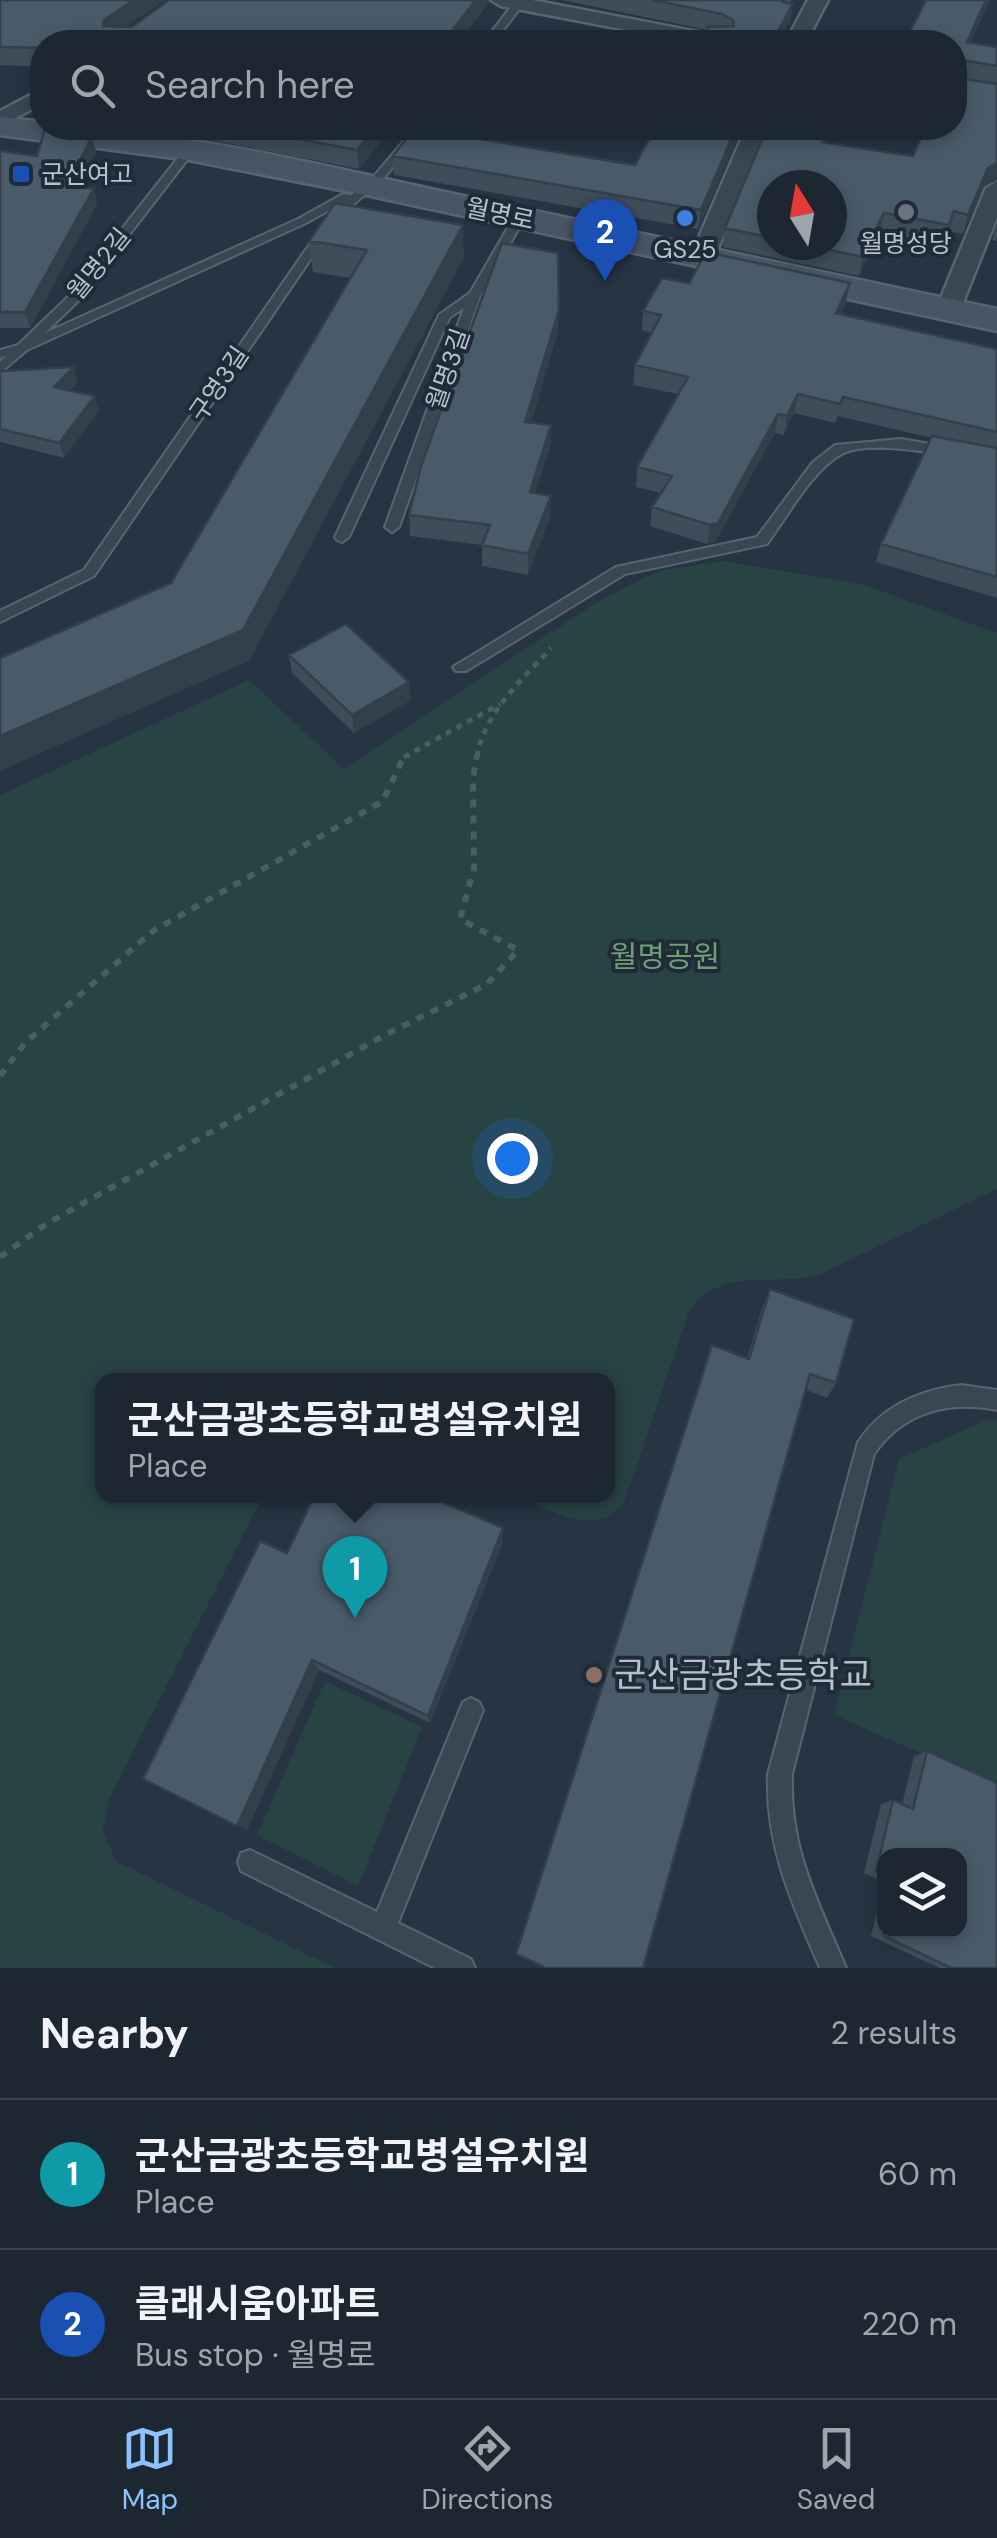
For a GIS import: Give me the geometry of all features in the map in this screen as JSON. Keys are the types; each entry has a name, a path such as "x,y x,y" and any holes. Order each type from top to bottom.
{"street":[{"path":"802,30 818,0"},
{"path":"514,1 659,30"},
{"path":"0,123 30,102"},
{"name":"월명로","path":"0,123 30,127"},
{"name":"월명로","path":"114,140 370,186 997,320"},
{"path":"702,258 752,140"},
{"path":"948,310 997,188"}],"lane":[{"path":"496,30 514,1"},
{"name":"구영3길","path":"0,617 89,573 336,214 370,186 410,140"},
{"name":"월명2길","path":"0,369 73,298 188,151"},
{"path":"0,354 20,350 370,186"},
{"name":"월명3길","path":"392,527 474,296 518,218"},
{"path":"342,537 445,315 474,296"},
{"path":"462,668 621,570 762,541 818,466 840,448 901,443 959,453"},
{"path":"832,1968 781,1842 777,1806 780,1774 865,1448 874,1431 939,1399 963,1394 997,1400"},
{"path":"383,1929 471,1710"},
{"path":"250,1862 462,1968"}],"path":[{"path":"0,1257 46,1224 385,1035 487,984 518,950 460,919 474,868 473,778 478,744 502,703 554,646"},
{"path":"0,1076 25,1043 153,932 355,820 382,801 403,758 502,703"}],"green space":[{"name":"월명공원","path":"722,561 859,583 997,633 997,1189 819,1275 731,1283 701,1297 689,1312 624,1502 600,1519 573,1518 532,1503 615,1503 615,1373 95,1373 95,1503 259,1503 109,1799 103,1831 116,1861 335,1968 0,1968 0,795 249,680 344,769 597,602 658,571"},
{"path":"989,1419 997,1421 997,1787 834,1715 899,1459"},
{"path":"325,1681 422,1727 358,1886 257,1835"}],"building":[{"path":"0,0 134,0 104,20 103,26 132,27 169,0 476,0 452,30 30,30 30,48 0,47"},
{"path":"653,0 784,0 793,4 779,30 706,30 734,26 733,20 722,14"},
{"path":"926,0 986,0 967,42 967,30 911,30"},
{"path":"967,42 997,47 997,66 967,61"},
{"path":"967,79 997,84 997,163 988,168 968,215 954,211 949,225 884,213 863,257 847,254 847,170 757,170 757,235 725,228 762,140 822,142 913,156 920,140 967,140"},
{"path":"42,140 90,140 67,187 94,188 25,312 0,312 0,151 37,156"},
{"path":"304,140 365,140 357,150"},
{"path":"405,140 486,140 635,165 649,140 731,140 701,210 393,156"},
{"path":"335,203 463,225 243,630 0,736 0,658 171,583 367,250 309,241"},
{"path":"502,243 558,253 559,310 525,422 551,425 530,492 551,496 528,554 482,545 490,525 409,515 421,466"},
{"path":"706,252 850,283 836,313 997,349 997,432 843,397 840,404 798,394 787,416 778,414 718,523 710,525 652,507 672,476 637,467 688,377 635,365 661,315 643,311 662,278 689,283"},
{"path":"74,367 54,387 95,396 59,443 0,429 0,371"},
{"path":"932,436 997,448 997,577 881,544"},
{"path":"346,624 409,682 352,715 289,655"},
{"path":"770,1289 854,1319 836,1383 810,1374 643,1968 546,1968 516,1954 712,1345 749,1359"},
{"path":"311,1503 444,1503 503,1528 428,1716 312,1660 237,1826 143,1779 260,1541 287,1553"},
{"path":"927,1751 997,1783 997,1968 951,1968 888,1938 967,1938 967,1848 882,1848 893,1800 913,1809"}],"place":[{"name":"군산여고","path":"21,174"},
{"name":"월명성당","path":"906,212"},
{"name":"GS25","path":"685,218"},
{"name":"클래시움아파트","path":"605,281"},
{"name":"군산금광초등학교병설유치원","path":"355,1618"},
{"name":"군산금광초등학교","path":"594,1675"}]}
